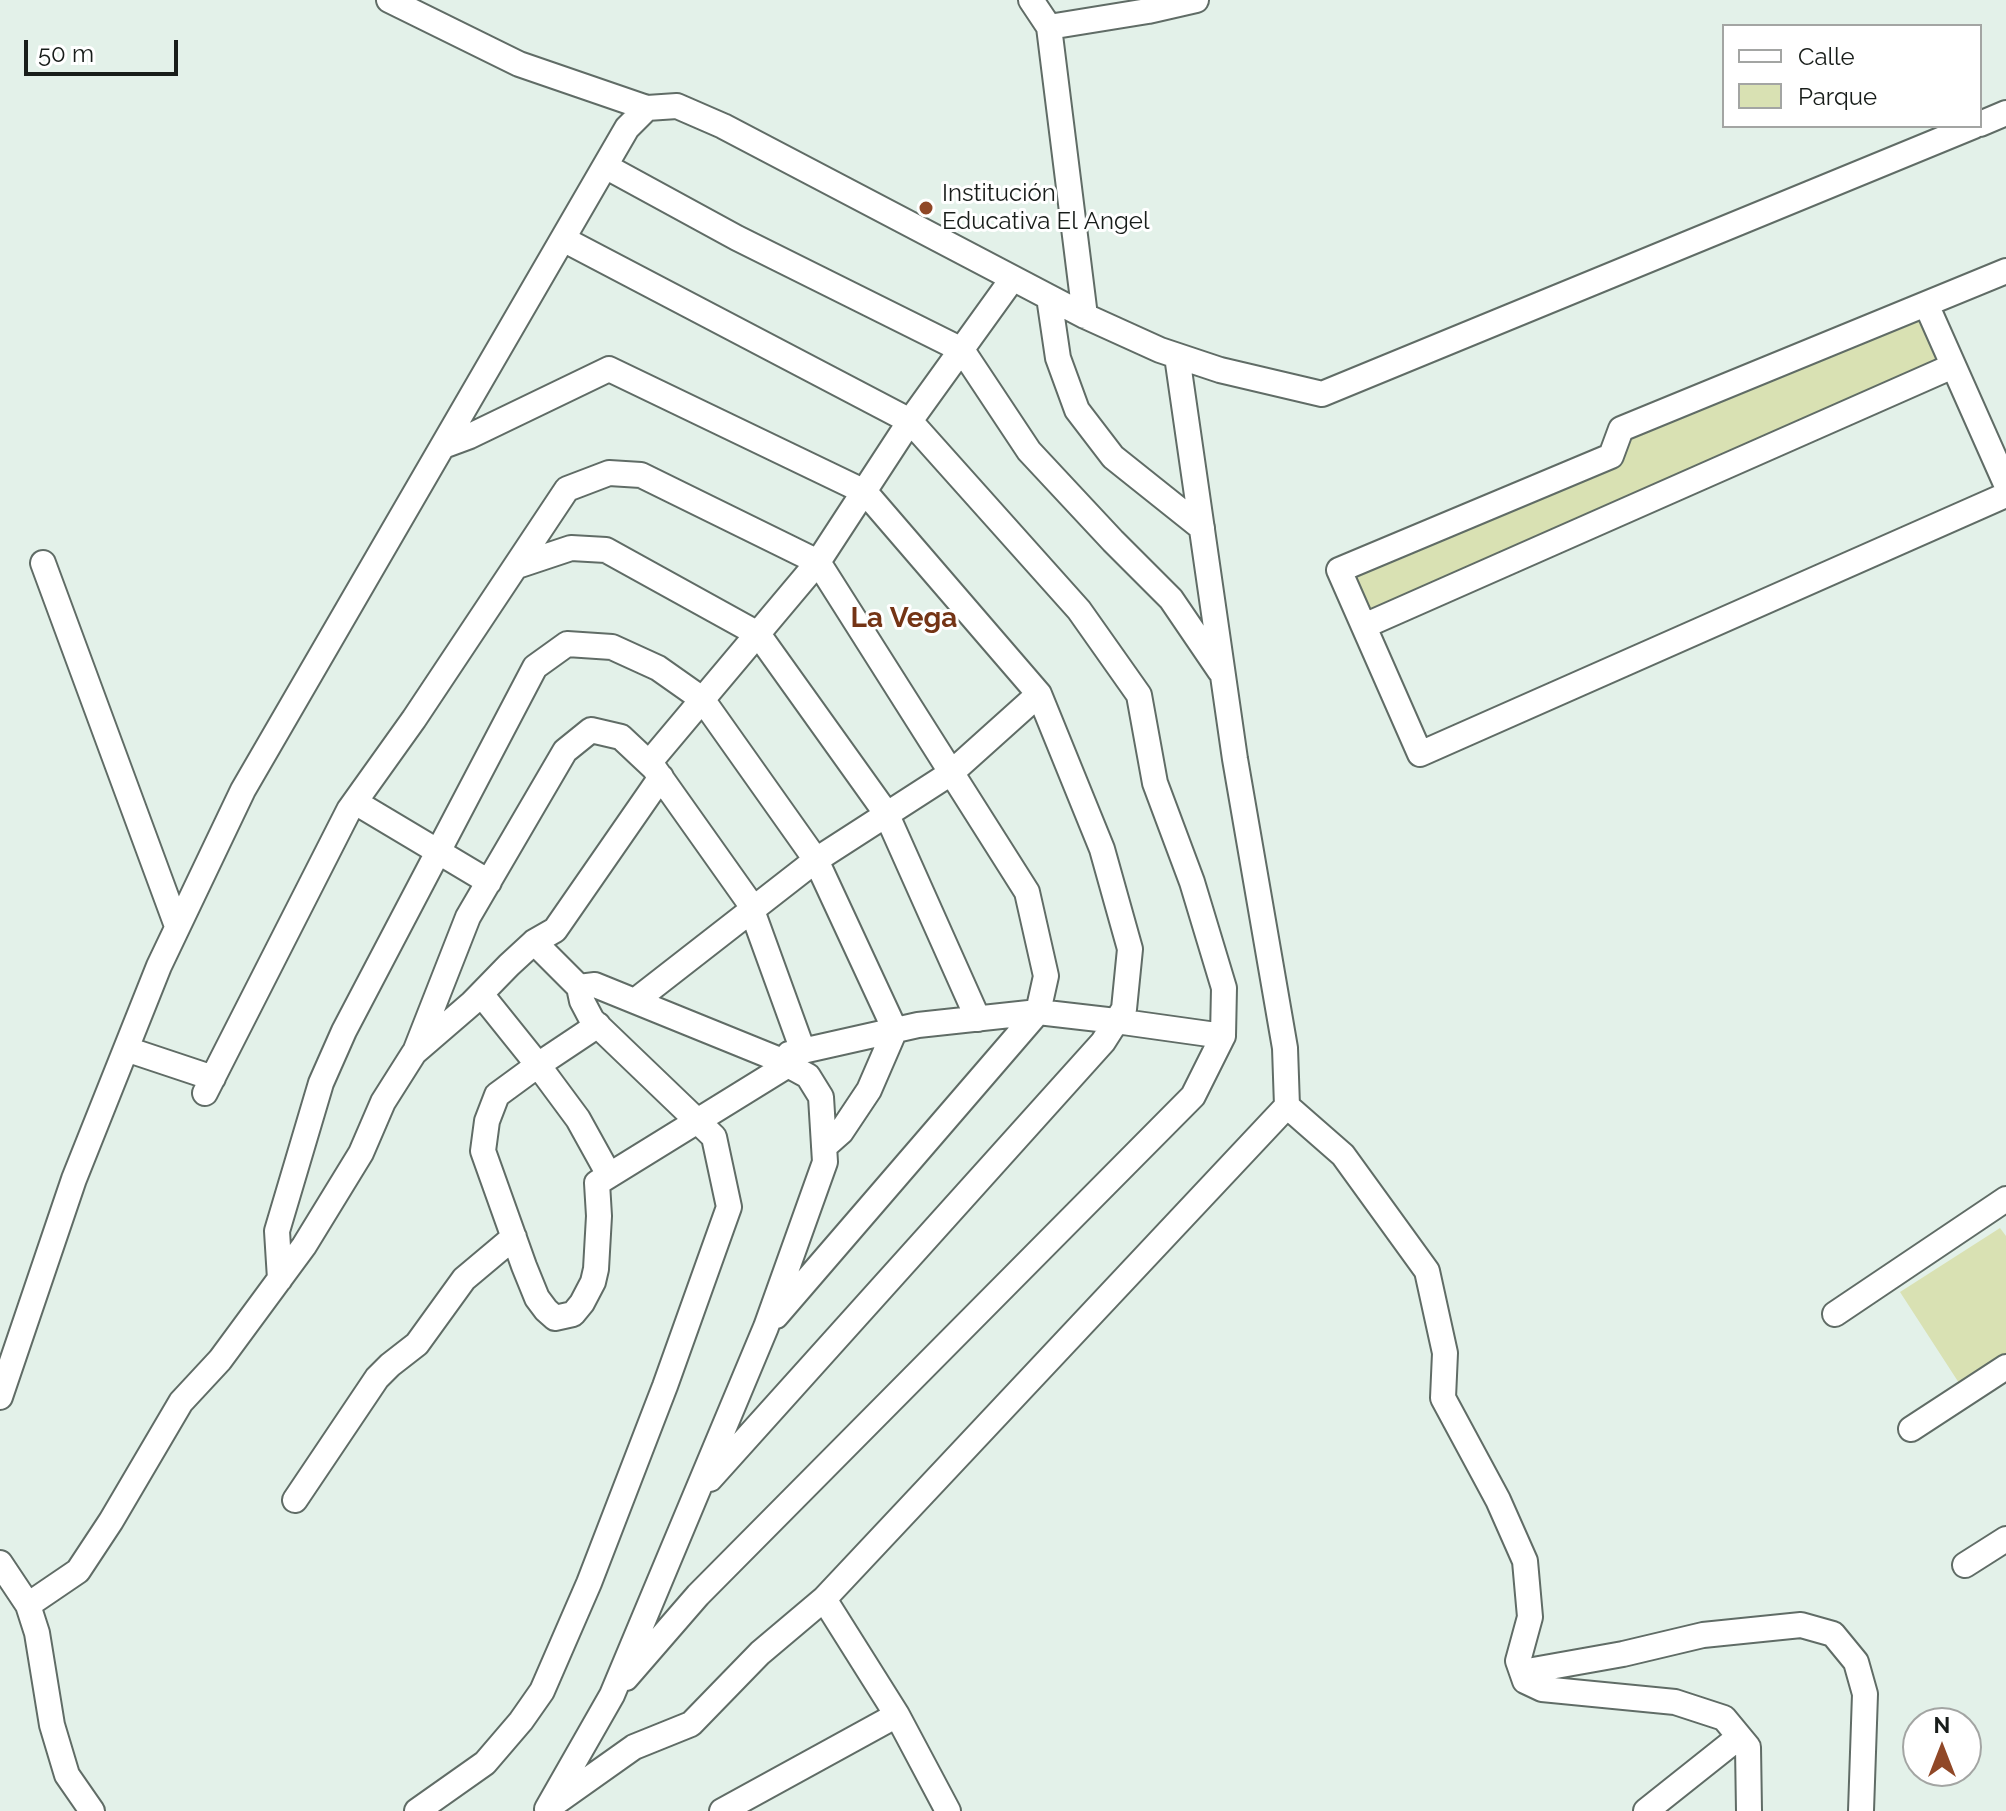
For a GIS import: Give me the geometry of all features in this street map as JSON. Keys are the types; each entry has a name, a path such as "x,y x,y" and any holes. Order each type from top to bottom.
{"street":[{"path":"389,0 519,64 647,108 677,106 723,126 1085,316 1160,350 1220,370 1322,394 1969,128"},
{"path":"1031,0 1049,27 1085,316"},
{"path":"1049,27 1196,0"},
{"path":"0,1397 74,1179 159,966 243,790 627,128 647,108"},
{"path":"1982,123 2006,114"},
{"path":"605,166 737,238 962,350 1029,451 1171,599 1223,677"},
{"path":"563,239 910,421 1079,610 1139,695 1155,783 1192,882 1224,988 1223,1036 1193,1096 698,1595 612,1695"},
{"path":"2006,271 1621,429 1611,456 1339,570 1420,754 2006,495"},
{"path":"414,1053 534,942 555,930 702,699 818,562 910,421 1013,278"},
{"path":"1049,297 1058,358 1077,410 1113,457 1202,528"},
{"path":"1926,304 2006,484"},
{"path":"545,1810 634,1747 691,1724 760,1653 824,1599 1287,1106 1285,1048 1235,759 1177,356"},
{"path":"1364,626 1953,366"},
{"path":"443,446 609,369 865,492 1039,694 1102,849 1130,949 1124,1009 1103,1042 698,1492"},
{"path":"126,1049 209,1085 355,802 567,489 609,473 641,475 818,562 1027,892 1046,976 1038,1012 766,1327"},
{"path":"517,566 571,548 606,550 758,634 886,813 978,1019"},
{"path":"43,563 177,926"},
{"path":"280,1279 277,1231 321,1083 344,1031 535,667 567,644 612,647 658,668 702,699 816,860 895,1030 869,1090 841,1132 824,1147"},
{"path":"635,1001 816,860 951,773 1039,694"},
{"path":"28,1605 78,1571 181,1402 220,1360 304,1246 361,1153 383,1102 414,1053 468,917 565,751 591,730 621,737 655,770 749,902 789,1058"},
{"path":"355,802 489,882"},
{"path":"417,1811 485,1763 542,1691 589,1583 665,1386 729,1207 714,1137 592,1020 579,987 534,942"},
{"path":"545,1810 612,1695 766,1327 825,1162 821,1097 808,1076 789,1058 595,985 579,987"},
{"path":"481,994 578,1119 609,1175"},
{"path":"598,1025 497,1095 487,1121 483,1151 537,1298 555,1318 573,1314 593,1282 599,1216 597,1183 789,1058 918,1025 1038,1012 1223,1036"},
{"path":"1287,1106 1343,1155 1427,1271 1445,1353 1443,1398 1498,1500 1525,1561 1530,1617 1518,1661 1525,1681 1542,1689 1675,1702 1724,1718 1748,1747 1749,1811"},
{"path":"1835,1314 2006,1199"},
{"path":"295,1500 377,1378 417,1344 464,1279 514,1237"},
{"path":"1911,1429 2006,1367"},
{"path":"1965,1565 2006,1539"},
{"path":"0,1563 28,1605 37,1633 52,1725 67,1775 92,1811"},
{"path":"824,1599 897,1715 948,1811"},
{"path":"1522,1672 1623,1654 1703,1635 1801,1625 1833,1634 1856,1662 1865,1694 1861,1811"},
{"path":"722,1811 897,1715"},
{"path":"1646,1811 1739,1737"}],"green space":[{"path":"1924,314 1943,364 1367,616 1354,576 1627,436"},
{"path":"2000,1228 2006,1236 2006,1353 1959,1383 1900,1292"}],"place":[{"name":"Institución Educativa El Angel","path":"926,208"}],"district":[{"name":"La Vega","path":"904,619"}]}
